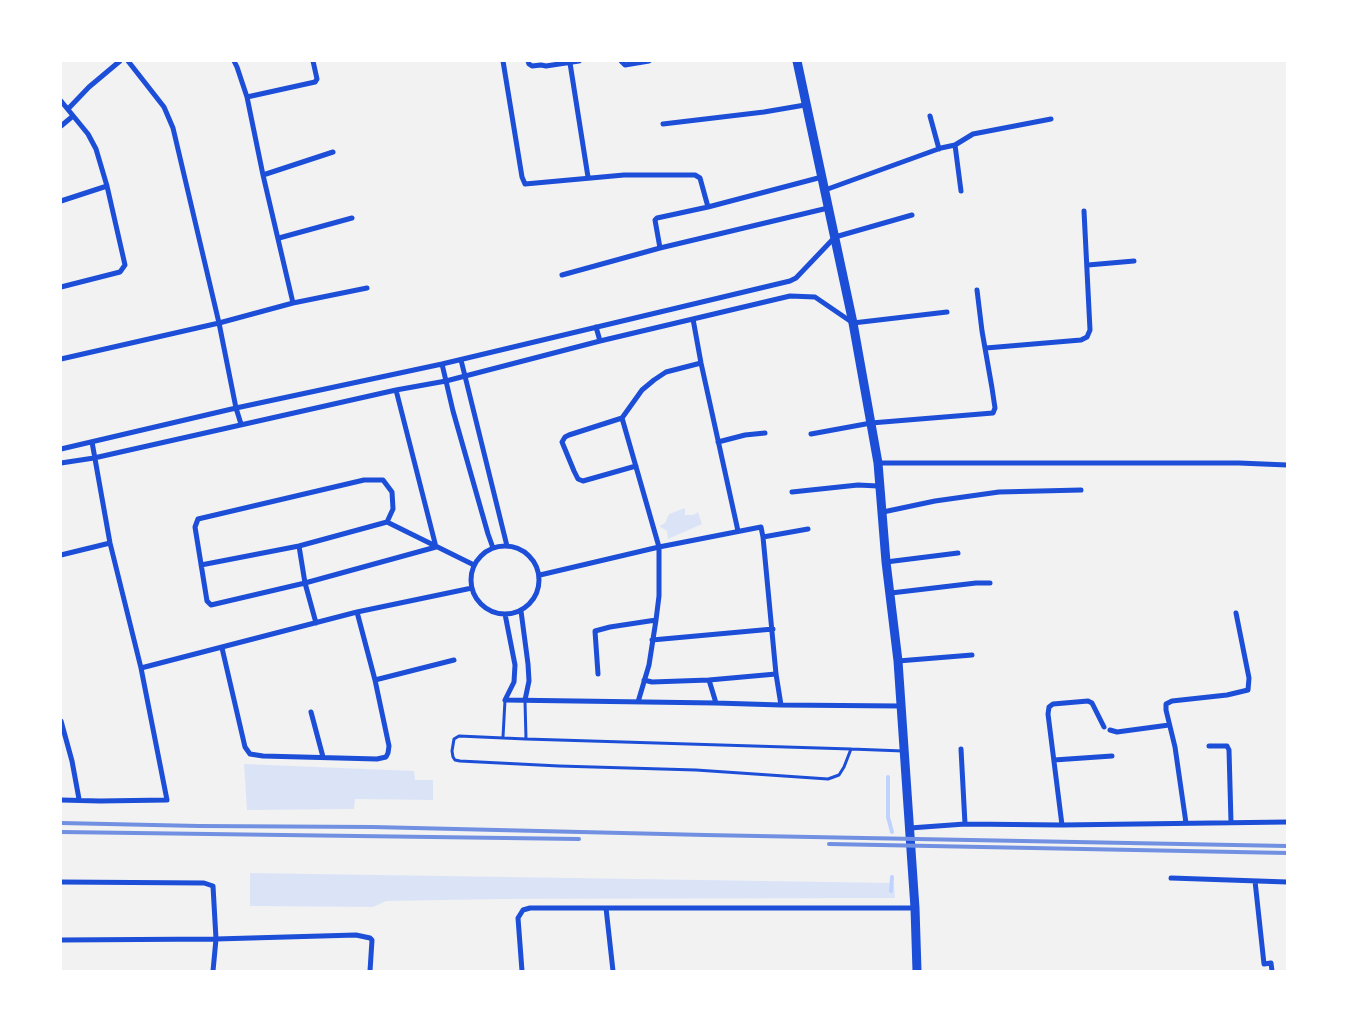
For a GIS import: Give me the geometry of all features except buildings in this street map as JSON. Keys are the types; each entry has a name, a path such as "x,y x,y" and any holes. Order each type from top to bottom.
{"main road":[{"path":"797,61 853,323 878,463 878,486 883,512 886,562 898,661 915,908 917,971"}],"street":[{"path":"68,109 89,87 120,61"},
{"path":"128,61 164,107 173,128 241,424"},
{"path":"234,61 247,98 293,304"},
{"path":"247,98 315,82 313,61"},
{"path":"503,61 510,110 525,184 624,175 698,176 708,207"},
{"path":"528,61 532,66 579,61"},
{"path":"621,61 626,65 649,61"},
{"path":"570,62 588,177"},
{"path":"61,101 88,134 96,149 107,186 125,265 120,272 61,287"},
{"path":"664,124 764,112 805,104"},
{"path":"61,126 73,116"},
{"path":"930,116 939,149"},
{"path":"825,190 955,145 982,131 1052,119"},
{"path":"955,145 961,191"},
{"path":"263,175 332,152"},
{"path":"660,248 655,219 822,177"},
{"path":"61,201 107,186"},
{"path":"562,275 660,248 828,208"},
{"path":"986,348 1081,340 1087,337 1090,330 1084,211"},
{"path":"61,448 461,360 790,281 796,278 835,237 912,215"},
{"path":"279,238 352,218"},
{"path":"1088,266 1134,261"},
{"path":"61,359 366,288"},
{"path":"811,434 872,423 993,413 995,408 977,290"},
{"path":"61,463 94,458 396,390 446,381 600,341 790,296 815,297 853,323 947,312"},
{"path":"693,319 738,532"},
{"path":"596,327 600,341"},
{"path":"461,360 507,546"},
{"path":"636,466 583,481 578,479 562,442 564,436 622,418 642,390 654,380 666,372 701,363"},
{"path":"442,364 493,548"},
{"path":"396,390 436,547"},
{"path":"622,418 659,547 659,596 656,620 649,665 638,702"},
{"path":"718,442 745,435 765,433"},
{"path":"61,800 167,800 141,668 110,543 92,442"},
{"path":"878,463 1239,463 1287,465"},
{"path":"387,522 393,509 392,492 383,480 364,480 198,519 195,527 207,601 211,605 305,583 436,547"},
{"path":"792,492 858,485 878,486"},
{"path":"883,512 999,492 1081,490"},
{"path":"201,566 299,546 387,522 474,565"},
{"path":"540,575 659,547 760,527 763,537 776,674 781,705"},
{"path":"763,537 808,529"},
{"path":"61,556 110,543"},
{"path":"299,546 305,583 316,623"},
{"path":"515,546 524,550 537,565 540,585 531,603 521,611 505,614 495,612 484,607 476,598 472,588 471,576 474,565 481,555 493,548 515,546"},
{"path":"886,562 958,553"},
{"path":"890,593 990,583"},
{"path":"141,668 357,612 472,588"},
{"path":"521,611 529,681 525,700"},
{"path":"222,648 245,747 250,754 323,758 377,759 386,757 389,746 375,680 357,612"},
{"path":"1186,822 1175,747 1166,704 1169,702 1238,693 1249,688 1249,678 1236,613"},
{"path":"505,614 515,665 514,682 505,700 900,706"},
{"path":"598,674 595,631 656,620"},
{"path":"652,640 773,629"},
{"path":"898,661 972,655"},
{"path":"375,680 454,660"},
{"path":"644,680 652,682 708,680 776,674"},
{"path":"708,680 716,702"},
{"path":"1062,825 1048,714 1049,707 1053,704 1091,702 1104,727"},
{"path":"311,712 323,758"},
{"path":"61,721 72,761 79,800"},
{"path":"1110,730 1117,732 1169,725"},
{"path":"1209,746 1227,746 1229,750 1231,822"},
{"path":"961,749 965,824"},
{"path":"1054,760 1112,756"},
{"path":"910,828 965,824 1062,825 1287,822"},
{"path":"1171,878 1287,882"},
{"path":"1255,881 1264,964 1270,962 1272,971"},
{"path":"61,882 209,884 214,889 216,939 213,971"},
{"path":"522,971 518,918 523,910 530,908 915,908"},
{"path":"606,908 613,971"},
{"path":"61,940 216,939 356,935 370,938 373,944 370,971"}],"lane":[{"path":"503,738 505,700"},
{"path":"525,700 526,739"},
{"path":"851,749 839,775 828,779 696,770 460,761 455,760 453,757 452,744 458,736 526,739 851,749 903,751"}],"shaded area":[{"path":"685,508 685,515 693,515 698,512 702,524 668,539 667,531 659,526 665,523 669,514"},
{"path":"244,764 414,771 415,780 433,780 433,800 355,799 354,809 247,810"},
{"path":"250,873 894,883 895,898 501,899 386,901 373,907 250,906"}],"waterway":[{"path":"888,777 888,817 892,832"},
{"path":"891,891 892,877"}],"railway":[{"path":"61,823 373,827 1287,846"},
{"path":"61,832 579,839"},
{"path":"829,844 1287,853"}]}
